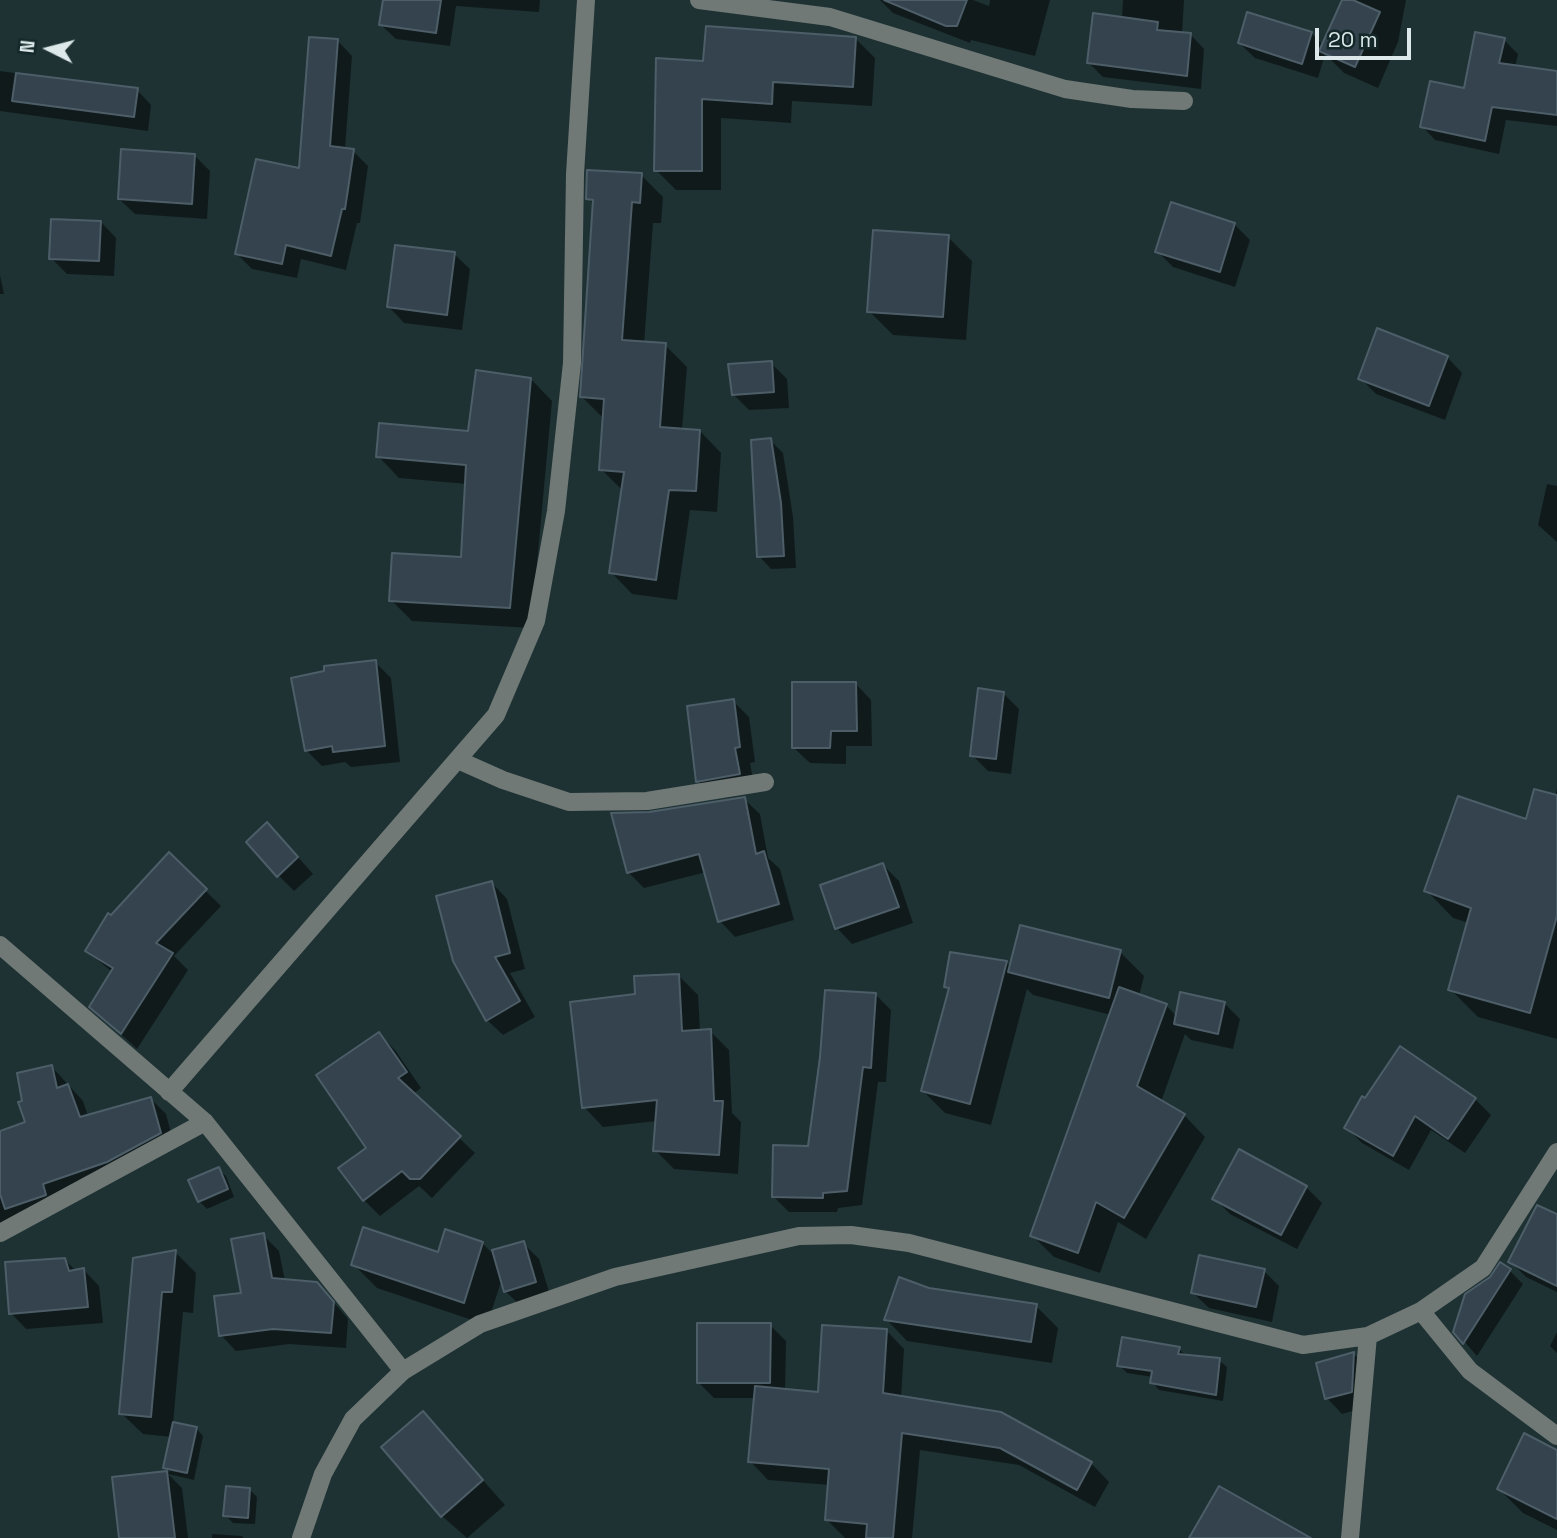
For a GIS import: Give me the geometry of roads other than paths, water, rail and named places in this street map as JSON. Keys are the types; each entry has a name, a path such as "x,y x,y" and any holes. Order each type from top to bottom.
{"street":[{"path":"169,1092 496,715 536,621 556,511 572,363 575,174 586,0"},
{"path":"699,0 830,18 1065,89 1132,99 1184,101"},
{"path":"458,760 503,780 569,802 647,801 765,782"},
{"path":"0,946 205,1122 403,1371"},
{"path":"0,1233 205,1122"},
{"path":"301,1538 323,1474 353,1419 403,1371 480,1324 547,1299 683,1260 799,1236 851,1235 909,1244 1303,1345 1368,1336 1421,1311 1483,1268 1557,1152"},
{"path":"1421,1311 1469,1371 1557,1436"},
{"path":"1350,1538 1368,1336"}]}
